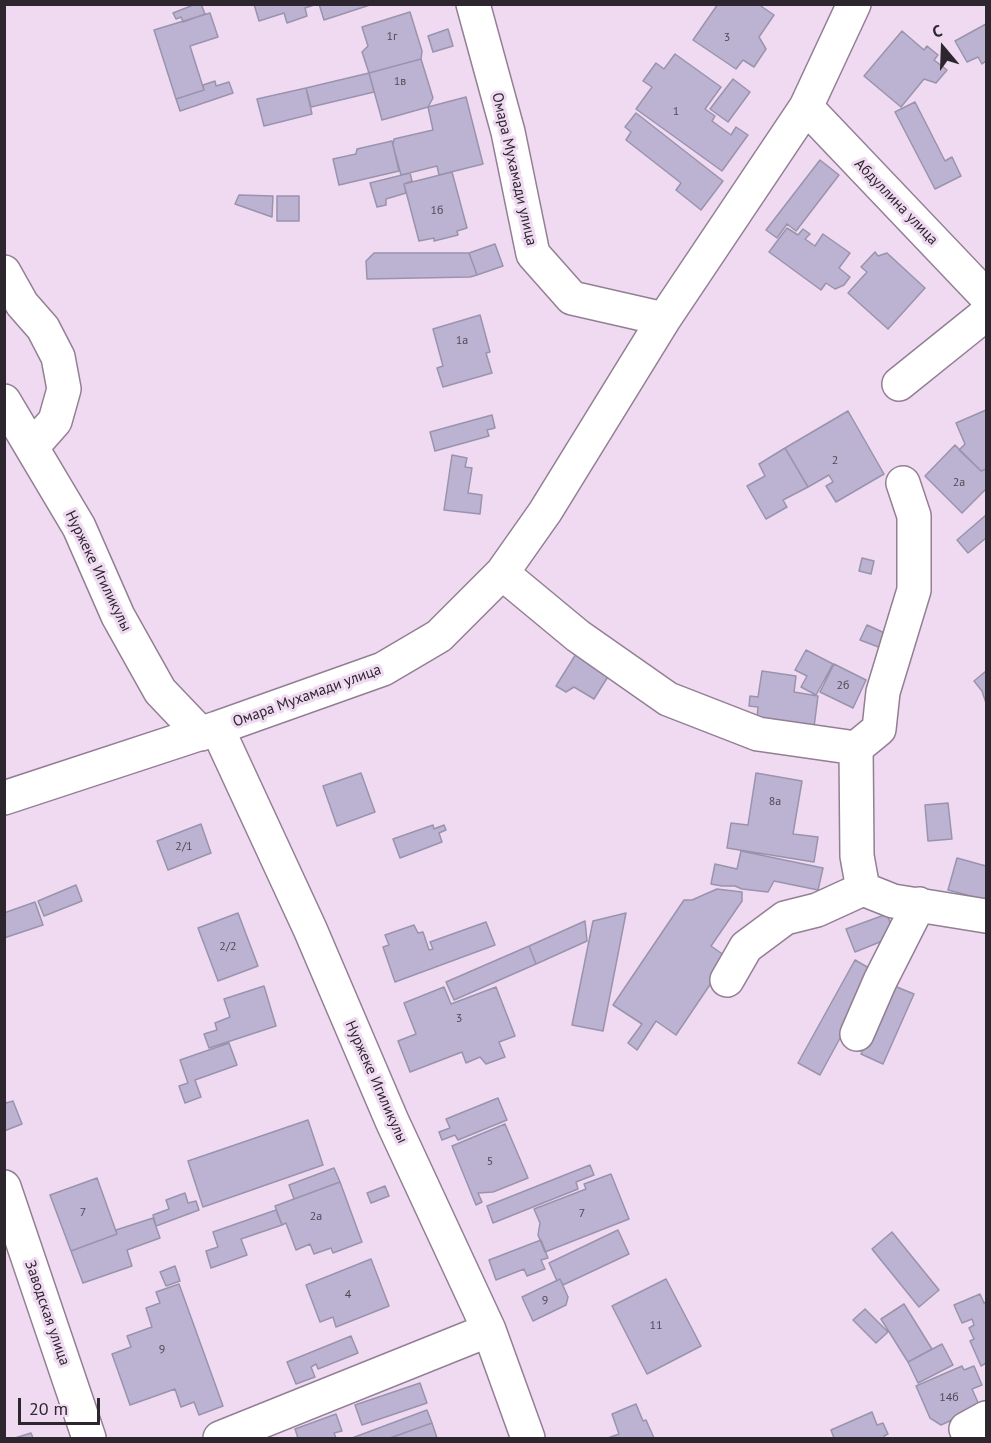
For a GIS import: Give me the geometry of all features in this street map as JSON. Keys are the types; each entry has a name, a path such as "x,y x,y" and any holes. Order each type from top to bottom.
{"street":[{"name":"Омара Мухамади улица","path":"472,4 508,132 533,254 572,298 664,320"},
{"name":"Омара Мухамади улица","path":"4,798 209,731 383,669 439,636 502,573 545,512 664,320 806,107 854,4"},
{"name":"Абдуллина улица","path":"806,107 987,296"},
{"path":"4,272 22,304 43,328 58,357 64,389 55,420 32,447"},
{"path":"899,384 987,314"},
{"name":"Нуржеке Игиликулы","path":"4,401 79,527 118,616 160,691 209,731 310,929 392,1121 489,1330 528,1438"},
{"path":"502,573 578,636 668,699 758,734 856,748 879,729 883,692 914,590 914,516 903,483"},
{"path":"856,748 858,856 863,889"},
{"path":"728,980 746,947 785,918 817,910 863,889 893,901 987,916"},
{"path":"857,1034 880,981 919,904"},
{"name":"Заводская улица","path":"4,1187 89,1438"},
{"path":"220,1438 489,1330"}],"building":[{"path":"201,4 205,14 183,22 181,17 176,19 173,13"},
{"path":"254,4 317,4 305,8 307,16 287,23 284,13 259,21"},
{"path":"319,4 373,4 324,20"},
{"path":"718,4 758,4 774,15 759,37 766,49 754,67 743,60 736,69 693,40"},
{"path":"410,12 422,51 421,59 369,73 362,52 368,46 362,27"},
{"path":"210,13 218,37 190,46 204,90 176,99 154,30"},
{"path":"986,24 986,61 982,64 978,57 967,62 955,41"},
{"path":"448,29 453,46 433,52 428,36"},
{"path":"902,31 924,50 927,46 938,55 934,60 947,70 936,83 924,79 901,107 864,76"},
{"path":"675,54 721,87 705,109 715,116 712,121 731,135 736,127 748,135 722,171 636,109 652,87 643,81 656,63 664,69"},
{"path":"421,59 433,98 428,107 382,120 369,73"},
{"path":"369,73 374,92 311,107 306,88"},
{"path":"733,79 750,92 728,122 710,109"},
{"path":"215,81 216,86 229,82 233,93 180,111 176,99 204,90 203,85"},
{"path":"306,88 312,114 264,126 257,99"},
{"path":"466,97 483,164 439,175 437,166 401,175 393,145 394,139 433,130 428,107"},
{"path":"915,102 945,161 952,157 961,176 935,189 895,112"},
{"path":"636,113 723,181 701,210 676,190 681,183 626,140 631,132 625,127"},
{"path":"392,141 399,171 339,185 333,159 356,154 357,149"},
{"path":"820,160 839,175 796,231 787,224 777,238 766,230"},
{"path":"452,172 467,228 457,231 458,235 434,241 434,238 419,241 404,184"},
{"path":"410,173 412,181 404,184 406,193 386,199 386,205 377,207 370,183"},
{"path":"239,195 273,196 272,217 235,204"},
{"path":"277,196 299,196 299,221 277,221"},
{"path":"787,228 798,235 803,229 810,234 805,239 815,246 823,234 850,253 839,268 850,277 844,285 835,289 826,283 821,290 769,252"},
{"path":"495,244 503,266 477,275 469,253"},
{"path":"875,252 878,256 887,253 925,288 888,329 848,293 867,272 861,267"},
{"path":"374,253 469,253 477,275 367,279 366,261"},
{"path":"480,315 490,352 486,353 492,373 443,387 437,368 443,366 433,329"},
{"path":"986,410 986,469 981,471 959,450 965,444 956,423"},
{"path":"848,411 884,474 836,502 826,486 833,482 829,475 808,487 785,448"},
{"path":"492,415 495,428 487,430 489,436 435,451 430,432"},
{"path":"955,445 981,471 986,469 986,489 962,513 925,476"},
{"path":"785,448 808,487 783,500 787,507 766,519 747,486 765,476 759,464"},
{"path":"452,455 467,458 465,467 472,468 468,493 482,495 480,514 444,510"},
{"path":"986,515 986,538 968,553 957,540"},
{"path":"862,558 874,561 871,574 859,571"},
{"path":"867,625 887,634 881,648 860,640"},
{"path":"806,650 833,664 816,695 801,687 807,676 795,670"},
{"path":"576,654 609,675 594,699 574,687 566,692 556,686"},
{"path":"834,664 866,680 853,708 820,692"},
{"path":"762,671 796,676 794,692 818,696 814,727 757,719 758,707 749,706 750,696 758,697"},
{"path":"986,671 986,703 982,691 974,681"},
{"path":"361,773 375,812 337,826 323,786"},
{"path":"756,773 802,781 793,834 818,837 814,862 727,848 731,823 748,825"},
{"path":"948,803 952,839 928,841 925,805"},
{"path":"201,824 211,853 168,870 157,841"},
{"path":"433,825 434,829 444,825 446,830 439,833 442,842 400,858 393,839"},
{"path":"741,851 823,868 818,890 774,881 768,892 711,884 715,864 737,869"},
{"path":"957,858 986,866 986,900 948,890"},
{"path":"76,885 82,901 44,916 38,901"},
{"path":"717,889 742,892 742,901 711,946 728,958 676,1035 656,1021 637,1050 628,1043 642,1024 613,1005 684,900 692,900"},
{"path":"35,902 43,925 4,938 4,913"},
{"path":"238,913 258,966 218,981 198,928"},
{"path":"626,913 603,1031 572,1025 593,921"},
{"path":"887,914 895,936 855,952 846,929"},
{"path":"585,921 587,941 536,964 529,946"},
{"path":"486,922 495,945 395,982 383,947 389,945 385,935 414,925 418,933 423,932 429,950 433,949 430,942"},
{"path":"529,946 536,964 454,1000 446,982"},
{"path":"855,960 876,972 820,1075 798,1063"},
{"path":"892,985 914,994 883,1064 861,1054"},
{"path":"264,986 276,1026 209,1048 204,1034 217,1030 215,1023 230,1017 224,999"},
{"path":"444,987 451,1004 496,987 515,1036 499,1042 505,1057 486,1064 480,1057 466,1063 462,1052 410,1072 398,1041 416,1034 404,1003"},
{"path":"229,1043 237,1065 195,1080 201,1097 185,1103 179,1086 188,1083 180,1060"},
{"path":"498,1098 507,1120 458,1140 455,1135 442,1140 439,1132 450,1128 446,1119"},
{"path":"4,1100 6,1103 13,1101 22,1124 4,1131"},
{"path":"308,1120 323,1165 203,1207 188,1161"},
{"path":"505,1124 528,1178 493,1192 478,1193 482,1202 476,1205 452,1146"},
{"path":"590,1165 594,1175 576,1182 578,1189 493,1223 487,1206"},
{"path":"334,1168 340,1182 294,1199 289,1185"},
{"path":"611,1174 629,1219 545,1252 538,1235 540,1223 534,1209 586,1189 584,1184"},
{"path":"97,1178 117,1234 71,1251 50,1195"},
{"path":"340,1182 362,1242 333,1253 331,1248 314,1254 310,1244 296,1250 286,1223 282,1225 275,1206"},
{"path":"385,1186 389,1196 371,1203 367,1193"},
{"path":"185,1193 188,1203 196,1201 199,1210 156,1226 153,1215 169,1209 166,1200"},
{"path":"276,1210 282,1225 241,1239 247,1255 211,1268 206,1251 218,1247 213,1232"},
{"path":"153,1218 160,1238 127,1250 132,1266 83,1283 71,1251 117,1234 116,1230"},
{"path":"618,1230 629,1254 563,1285 560,1279 557,1281 549,1263"},
{"path":"892,1232 939,1290 919,1307 872,1249"},
{"path":"541,1240 548,1258 541,1260 545,1269 527,1276 524,1269 496,1280 489,1260"},
{"path":"371,1259 389,1306 336,1327 333,1317 320,1322 306,1285"},
{"path":"175,1266 180,1281 166,1286 160,1272"},
{"path":"560,1279 568,1297 566,1305 533,1321 522,1297"},
{"path":"666,1279 701,1346 647,1374 612,1306"},
{"path":"179,1284 223,1406 199,1415 194,1402 181,1407 175,1389 130,1405 112,1354 131,1347 127,1336 152,1327 146,1308 160,1303 156,1292"},
{"path":"980,1294 984,1303 986,1302 986,1363 981,1366 970,1341 974,1339 969,1328 974,1325 972,1319 962,1323 954,1305"},
{"path":"904,1304 932,1349 908,1362 881,1319"},
{"path":"865,1309 888,1332 876,1343 853,1320"},
{"path":"351,1336 358,1353 318,1369 316,1364 311,1367 315,1377 296,1384 287,1362"},
{"path":"942,1344 953,1365 918,1383 908,1362"},
{"path":"962,1366 964,1370 974,1366 982,1385 972,1389 980,1407 941,1425 930,1418 916,1386"},
{"path":"420,1383 427,1403 362,1425 355,1405"},
{"path":"636,1404 654,1438 608,1438 619,1434 612,1414"},
{"path":"427,1410 432,1423 390,1438 352,1438"},
{"path":"872,1412 877,1425 883,1423 888,1434 884,1436 885,1438 834,1438 831,1430"},
{"path":"336,1414 342,1431 334,1433 336,1438 298,1438 295,1429"},
{"path":"432,1423 437,1438 390,1438"},
{"path":"31,1433 33,1438 15,1438"}]}
